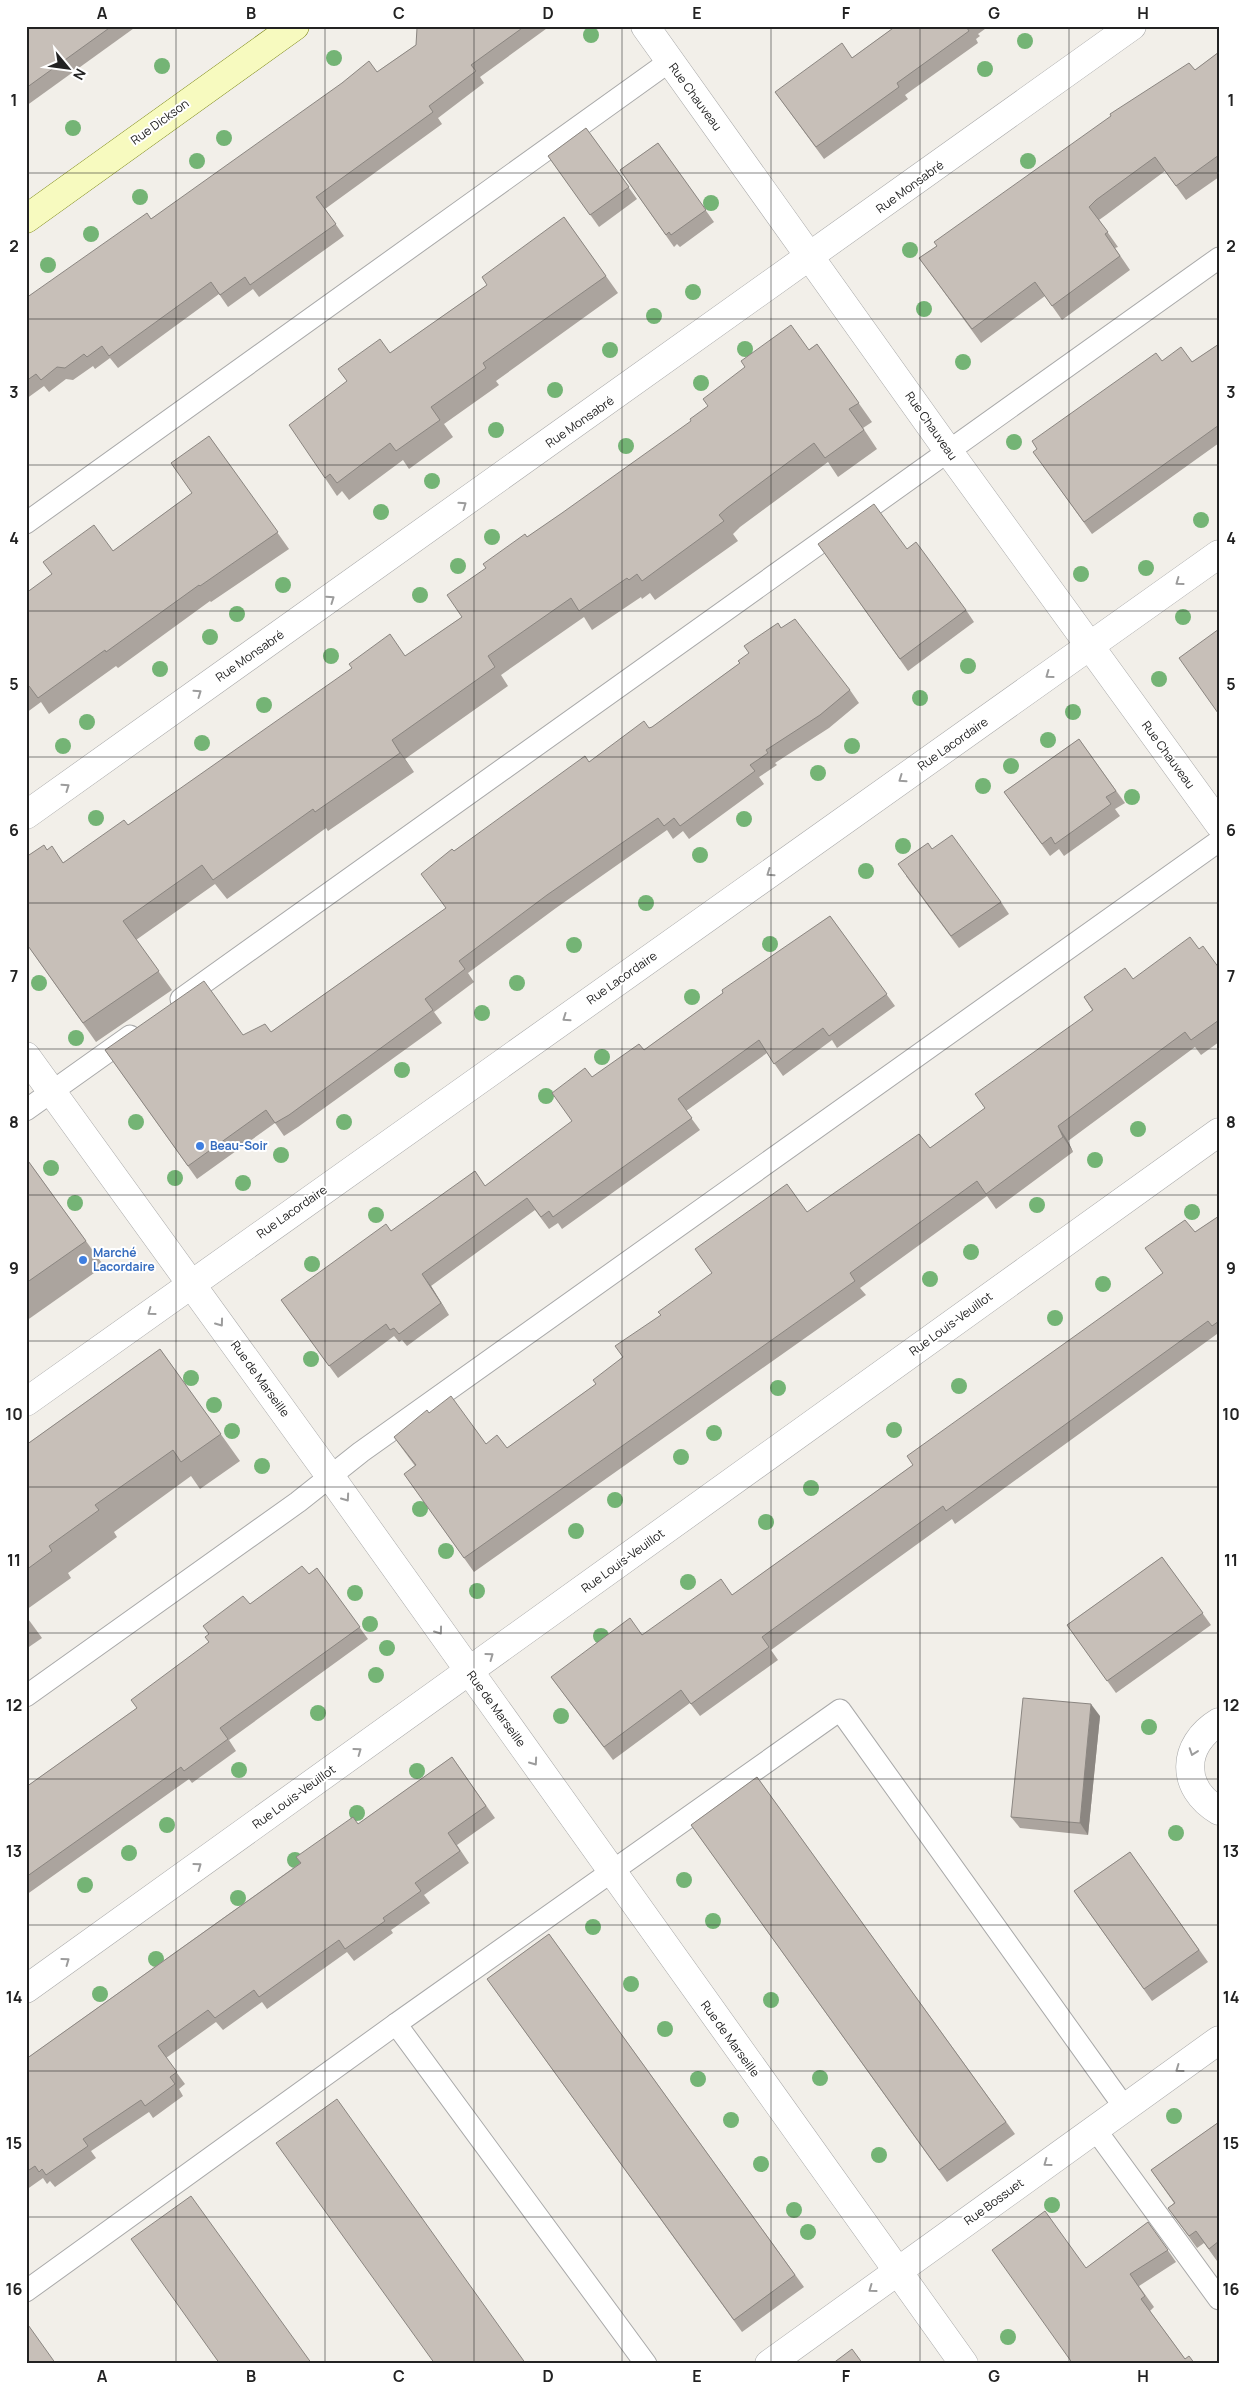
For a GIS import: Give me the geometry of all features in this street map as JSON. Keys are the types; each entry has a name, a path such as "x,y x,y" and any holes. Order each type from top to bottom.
{"main road":[{"name":"Rue Dickson","path":"26,218 295,26"}],"street":[{"name":"Rue Chauveau","path":"646,26 1089,647 1219,824"},
{"name":"Rue Monsabré","path":"26,816 811,258 1132,26"},
{"name":"Rue Lacordaire","path":"26,1402 1219,554"},
{"name":"Rue de Marseille","path":"26,1056 330,1476 896,2272 964,2364"},
{"name":"Rue Louis-Veuillot","path":"26,1989 1219,1132"},
{"path":"1219,1722 1205,1731 1195,1744 1190,1760 1191,1776 1197,1791 1207,1804 1219,1811"},
{"name":"Rue Bossuet","path":"769,2364 1219,2040"}],"lane":[{"path":"26,524 670,61"},
{"path":"167,1009 1219,258"},
{"path":"26,1696 298,1502 330,1476 1219,841"},
{"path":"26,1110 143,1027"},
{"path":"26,2291 396,2024 840,1710 1125,2108"},
{"path":"396,2024 646,2364"},
{"path":"1095,2129 1219,2299"}],"building":[{"path":"26,26 112,26 26,88"},
{"path":"419,26 525,26 471,65 476,71 429,106 433,112 316,197 336,224 250,285 245,277 220,295 211,282 109,356 102,346 87,357 84,354 65,368 57,367 41,380 36,374 26,381 26,298 147,213 151,219 342,83 369,61 377,72 416,45 417,28"},
{"path":"896,26 969,26 967,28 969,31 897,83 899,87 816,147 775,92 842,43 852,58"},
{"path":"1219,52 1219,155 1176,186 1155,157 1089,207 1108,232 1105,234 1120,256 1052,306 1035,282 972,329 919,258 937,246 934,242 1111,116 1110,114 1189,63 1195,70"},
{"path":"586,128 629,187 590,215 548,156"},
{"path":"658,143 706,210 671,235 669,232 666,235 620,170"},
{"path":"564,217 606,276 483,363 486,368 431,407 440,420 396,451 390,443 337,483 330,474 325,478 289,425 347,381 338,369 380,339 390,353 487,285 482,277"},
{"path":"791,325 809,350 817,344 859,403 849,409 864,430 825,458 814,443 727,508 719,515 724,521 642,581 637,574 629,580 627,578 579,611 571,598 488,656 495,667 392,740 400,753 315,812 313,809 213,880 202,865 123,921 159,971 83,1023 26,943 26,857 44,845 47,850 52,846 63,863 124,820 128,825 352,668 349,664 390,634 405,656 462,617 447,595 486,568 483,564 525,534 527,537 691,421 690,419 708,406 703,399 745,367 741,361"},
{"path":"1219,344 1219,425 1084,522 1033,452 1037,449 1032,441 1156,353 1162,361 1181,347 1192,362"},
{"path":"209,436 278,532 38,698 29,686 26,688 26,593 52,574 43,562 94,525 113,551 192,493 171,463"},
{"path":"874,504 907,549 916,542 966,610 900,659 818,544"},
{"path":"795,619 850,690 820,715 766,750 768,753 750,765 755,771 680,826 674,818 664,826 658,818 547,895 459,961 465,969 425,999 433,1010 289,1115 275,1123 266,1110 188,1166 105,1050 204,981 243,1035 265,1024 271,1032 446,908 421,874 452,849 454,851 585,756 589,762 644,721 649,728 652,727 740,663 738,661 749,653 744,646 778,623 781,628"},
{"path":"1219,629 1219,713 1218,713 1179,658"},
{"path":"1079,739 1116,791 1106,797 1111,804 1055,844 1051,837 1042,844 1004,792"},
{"path":"952,835 1001,902 951,936 898,864 928,843 932,849"},
{"path":"830,916 887,994 829,1036 823,1028 774,1064 759,1040 678,1099 692,1118 553,1217 549,1211 541,1217 527,1198 422,1274 441,1303 399,1334 394,1328 390,1330 386,1324 329,1366 281,1300 386,1224 391,1231 475,1171 485,1186 572,1121 552,1093 585,1068 592,1077 639,1044 644,1050 723,993 722,990"},
{"path":"1190,937 1199,949 1203,946 1219,968 1219,1020 1191,1040 1185,1032 1058,1126 1063,1137 986,1194 977,1181 850,1273 855,1281 464,1558 404,1474 416,1465 394,1437 427,1410 429,1413 451,1396 486,1444 497,1435 507,1448 596,1384 593,1380 623,1357 615,1346 661,1315 658,1312 712,1273 695,1249 787,1184 807,1212 919,1134 930,1148 985,1108 975,1094 1093,1010 1084,997 1125,968 1133,979"},
{"path":"26,1158 86,1241 26,1283"},
{"path":"1219,1216 1219,1321 1212,1326 1208,1321 946,1511 943,1506 762,1637 769,1647 691,1704 681,1690 604,1747 551,1677 630,1618 642,1635 721,1579 732,1595 913,1465 907,1456 1163,1273 1145,1248 1185,1220 1195,1232"},
{"path":"160,1349 221,1434 181,1462 173,1450 95,1505 99,1510 49,1546 52,1551 26,1570 26,1445"},
{"path":"1162,1557 1203,1613 1107,1681 1067,1625"},
{"path":"302,1566 309,1574 317,1568 360,1627 220,1728 228,1739 184,1771 181,1767 26,1877 26,1787 137,1708 131,1700 209,1642 205,1637 209,1634 203,1626 243,1596 250,1604"},
{"path":"1023,1698 1091,1704 1080,1823 1011,1817"},
{"path":"452,1757 486,1806 448,1833 460,1851 415,1883 421,1891 383,1918 385,1921 345,1949 339,1940 259,1997 254,1990 215,2018 208,2010 158,2046 177,2072 170,2077 175,2084 145,2106 141,2100 83,2139 88,2146 46,2175 42,2169 39,2172 35,2166 26,2172 26,2059 301,1863 296,1857 353,1817 358,1824"},
{"path":"757,1777 1006,2122 939,2170 691,1825"},
{"path":"1130,1852 1199,1950 1144,1989 1074,1891"},
{"path":"549,1934 795,2275 734,2320 487,1979"},
{"path":"337,2099 526,2364 435,2364 276,2143"},
{"path":"1219,2122 1219,2241 1209,2249 1196,2231 1189,2236 1168,2208 1175,2203 1151,2170"},
{"path":"191,2196 312,2364 220,2364 131,2239"},
{"path":"1045,2211 1086,2268 1148,2222 1168,2250 1130,2274 1145,2296 1141,2299 1185,2359 1189,2356 1195,2364 1073,2364 992,2250"},
{"path":"26,2322 56,2364 26,2364"},
{"path":"852,2349 863,2364 832,2364"}],"place":[{"name":"Beau-Soir","path":"200,1146"},
{"name":"Marché Lacordaire","path":"83,1260"}]}
